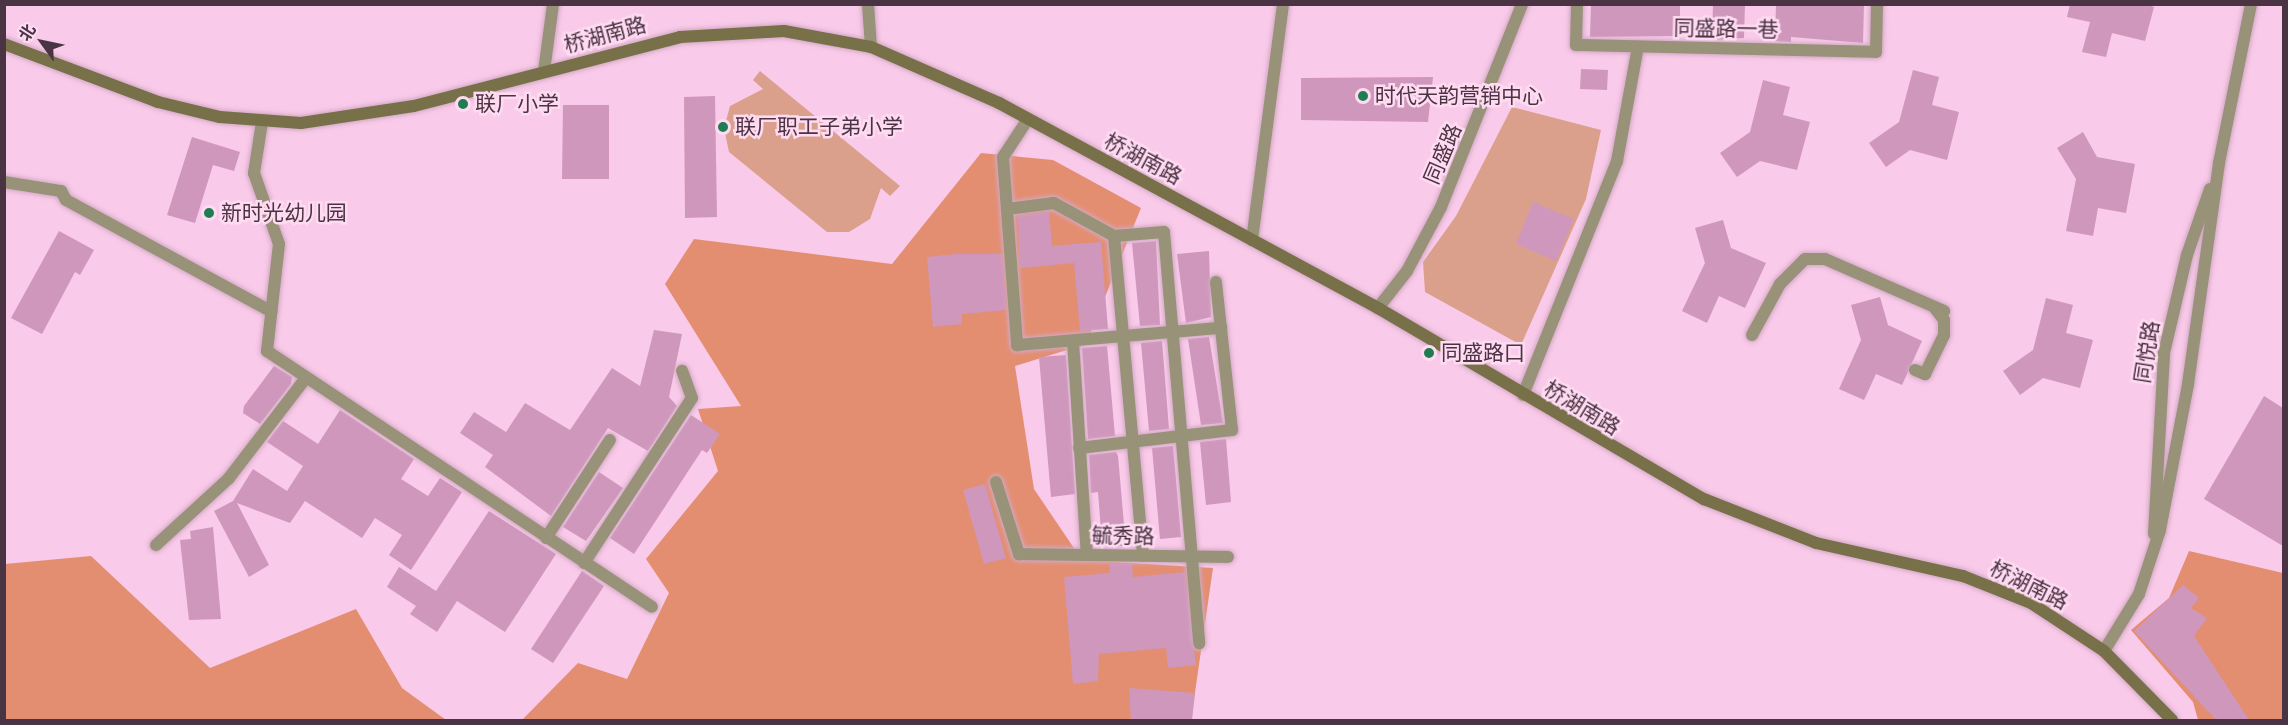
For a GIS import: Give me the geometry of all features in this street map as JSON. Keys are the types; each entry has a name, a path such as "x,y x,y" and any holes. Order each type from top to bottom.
{"main road":[{"name":"桥湖南路","path":"4,44 158,102 262,122 376,114 661,41 739,31 784,31 871,47 1028,119 1378,308 1704,499 1816,543 1998,588 2061,620 2104,651 2172,720"}],"street":[{"path":"544,71 553,4"},
{"path":"868,4 871,47"},
{"path":"1252,240 1283,4"},
{"name":"同盛路","path":"1378,308 1407,272 1441,207 1522,4"},
{"name":"同盛路一巷","path":"1577,4 1576,45 1876,52 1877,4"},
{"name":"同悦路","path":"2104,651 2129,615 2154,554 2188,384 2219,162 2252,4"},
{"path":"1523,395 1617,161 1638,47"},
{"path":"1028,119 1003,157 1017,345 1221,328"},
{"path":"262,122 254,173 279,244 267,351 305,379 652,606"},
{"name":"同悦路","path":"2154,554 2154,452 2164,353 2187,255 2219,162"},
{"path":"4,182 61,191 66,200 272,312"},
{"path":"1006,209 1054,203 1114,236 1164,232 1195,556 1199,644"},
{"path":"1114,236 1143,556"},
{"path":"1752,335 1780,284 1805,259 1825,259 1944,311"},
{"path":"1079,448 1232,430 1216,282"},
{"path":"1915,370 1925,374 1944,335 1942,315 1931,306"},
{"path":"1072,341 1087,555"},
{"path":"584,563 692,398 682,371"},
{"path":"156,546 229,478 305,379"},
{"path":"546,538 610,440"},
{"name":"毓秀路","path":"996,482 1018,554 1228,557"}],"shaded area":[{"path":"760,71 900,186 890,196 881,188 870,219 849,232 827,232 729,152 724,128 730,106 763,89 753,80"},
{"path":"1512,107 1601,130 1586,199 1521,345 1425,292 1423,262 1456,216"},
{"path":"981,153 1053,160 1141,208 1086,344 1015,366 1034,489 1082,560 1213,568 1191,720 522,720 578,663 627,679 669,593 646,559 718,471 698,409 741,406 665,284 694,239 892,264"},
{"path":"2189,551 2283,573 2283,720 2198,720 2193,702 2131,630 2169,598"},
{"path":"91,556 210,668 356,609 402,688 446,720 5,720 5,564"}],"building":[{"path":"1591,4 1680,4 1680,36 1590,37"},
{"path":"1713,4 1745,4 1744,38 1712,40"},
{"path":"1776,4 1864,4 1863,43 1791,37 1791,42 1775,41"},
{"path":"2070,4 2145,4 2154,7 2145,41 2112,33 2106,57 2082,52 2090,22 2067,17"},
{"path":"1581,69 1608,70 1607,90 1580,89"},
{"path":"1913,70 1939,77 1932,105 1959,112 1947,160 1910,150 1886,167 1869,143 1899,122"},
{"path":"1433,77 1428,122 1301,120 1301,78"},
{"path":"1763,80 1790,87 1783,115 1810,122 1797,170 1760,161 1737,177 1720,153 1750,132"},
{"path":"715,96 717,217 685,218 684,97"},
{"path":"563,105 609,105 609,179 562,179"},
{"path":"2083,132 2097,157 2135,164 2126,213 2098,208 2093,236 2066,231 2076,179 2057,148"},
{"path":"192,137 240,152 234,171 213,165 195,223 167,215"},
{"path":"1533,202 1574,219 1556,261 1516,244"},
{"path":"1049,212 1052,246 1101,242 1108,329 1080,331 1074,263 1020,268 1018,216"},
{"path":"1723,220 1731,248 1766,263 1745,308 1719,296 1707,323 1682,311 1705,263 1695,228"},
{"path":"59,231 94,250 80,275 75,272 42,334 11,318"},
{"path":"1156,241 1160,325 1140,326 1132,243"},
{"path":"1209,251 1211,317 1186,323 1177,254"},
{"path":"956,254 1002,254 1006,310 962,314 962,324 933,327 927,257"},
{"path":"1880,297 1888,325 1922,341 1902,385 1876,374 1864,400 1839,389 1861,340 1851,305"},
{"path":"2046,298 2073,305 2066,333 2093,340 2080,388 2043,378 2020,395 2003,371 2033,350"},
{"path":"654,330 682,334 669,397 677,406 648,451 608,428 551,516 485,467 493,455 460,433 474,412 506,432 525,403 570,430 612,368 640,386"},
{"path":"1209,337 1223,423 1201,425 1188,339"},
{"path":"1162,341 1169,429 1149,431 1141,343"},
{"path":"1107,346 1115,436 1088,439 1082,348"},
{"path":"1066,355 1075,494 1051,497 1039,357"},
{"path":"274,366 292,377 291,384 260,424 243,413 244,406"},
{"path":"2264,396 2283,408 2283,546 2204,499"},
{"path":"340,410 414,459 401,479 428,496 440,478 462,492 411,570 389,555 402,535 375,518 362,538 305,501 290,523 237,503 269,565 249,577 214,511 233,501 253,469 287,491 303,466 267,442 283,421 318,444"},
{"path":"691,415 720,434 707,453 702,450 634,554 610,538"},
{"path":"1226,439 1231,502 1206,505 1200,442"},
{"path":"1173,446 1181,537 1160,539 1152,448"},
{"path":"1116,452 1126,547 1102,543 1098,492 1091,493 1089,455"},
{"path":"599,472 623,488 586,541 563,527"},
{"path":"985,484 1006,558 984,564 963,490"},
{"path":"489,511 556,554 505,632 457,601 437,632 410,614 416,606 387,587 399,567 436,591"},
{"path":"213,527 221,619 189,620 180,540 191,539 190,531"},
{"path":"1109,564 1132,564 1133,577 1185,572 1196,665 1168,668 1166,648 1099,654 1098,681 1073,684 1064,577 1110,573"},
{"path":"582,571 604,586 553,663 531,649"},
{"path":"2183,585 2199,598 2191,608 2207,618 2194,636 2249,720 2216,720 2134,631"},
{"path":"1129,688 1195,693 1192,720 1131,720"}],"place":[{"name":"时代天韵营销中心","path":"1363,96"},
{"name":"联厂小学","path":"463,104"},
{"name":"联厂职工子弟小学","path":"723,127"},
{"name":"新时光幼儿园","path":"209,213"},
{"name":"同盛路口","path":"1429,353"}]}
